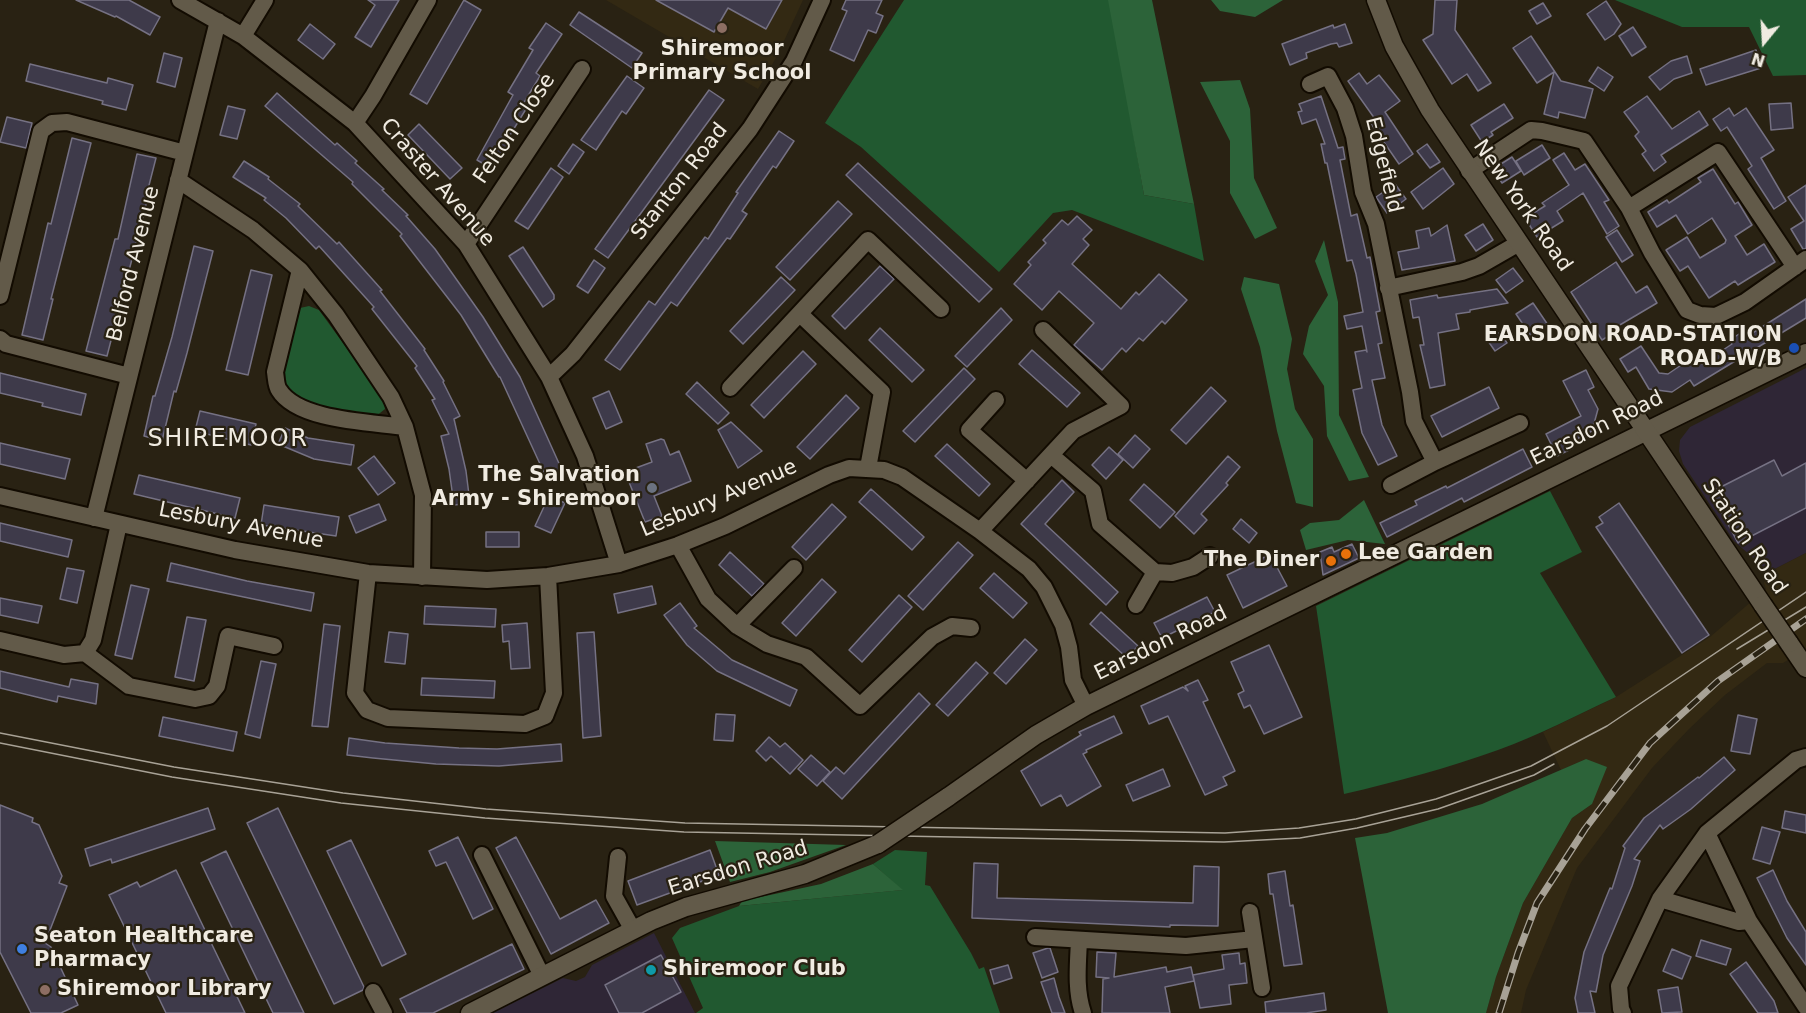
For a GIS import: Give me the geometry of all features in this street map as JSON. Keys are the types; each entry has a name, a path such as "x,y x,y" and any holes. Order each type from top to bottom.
{"street":[{"name":"Craster Avenue","path":"180,0 243,36 355,123 466,244 549,377 585,456 619,564"},
{"path":"243,36 265,0"},
{"path":"355,123 428,0"},
{"name":"Stanton Road","path":"549,377 573,354 750,129 794,61 822,0"},
{"name":"New York Road","path":"1376,0 1394,46 1410,77 1469,171 1645,431"},
{"name":"Belford Avenue","path":"94,518 218,21"},
{"name":"Felton Close","path":"466,244 582,69"},
{"name":"Edgefield","path":"1310,84 1328,76 1345,108 1354,136 1363,192 1376,225 1414,421 1435,462"},
{"path":"0,296 41,130 52,123 67,122 185,153"},
{"path":"1469,171 1531,130 1584,141 1629,208 1652,253 1687,310 1700,315 1716,316 1745,302 1800,263 1718,152 1629,208"},
{"path":"178,180 253,230 300,270 348,333 391,397 405,427 423,495 422,577"},
{"path":"730,388 868,240 941,309"},
{"path":"1388,288 1462,272 1479,266 1519,243"},
{"path":"300,270 275,372 278,389 293,405 312,414 405,427"},
{"path":"800,314 882,392 868,468"},
{"path":"980,531 1073,431 1121,406 1043,330"},
{"path":"0,339 6,344 129,376"},
{"name":"Earsdon Road","path":"470,1013 633,930 686,907 805,874 878,844 1036,735 1086,706 1806,353"},
{"path":"996,400 969,430 1027,481"},
{"path":"1391,485 1520,423"},
{"name":"Station Road","path":"1645,431 1806,668"},
{"path":"1051,455 1092,491 1100,524 1155,572 1172,573 1193,567 1210,556"},
{"name":"Lesbury Avenue","path":"0,496 235,550 368,573 487,580 548,576 619,564 725,526 829,475 849,468 884,470 902,477 980,531 1029,570 1044,587 1063,625 1069,647 1073,680 1086,706"},
{"path":"85,653 93,640 119,524"},
{"path":"678,544 708,599 737,626 767,644 806,657 860,706 932,637 952,626 971,628"},
{"path":"737,626 794,568"},
{"path":"1136,605 1155,572"},
{"path":"368,573 355,693 367,710 388,718 525,724 545,716 554,693 548,576"},
{"path":"0,640 64,655 85,653 129,686 195,699 208,696 217,686 228,636 274,646"},
{"path":"1623,1013 1619,986 1660,899 1707,832 1801,759"},
{"path":"1707,832 1749,921 1806,1007"},
{"path":"482,855 542,976"},
{"path":"618,857 614,896 633,930"},
{"path":"1660,899 1739,922 1749,921"},
{"path":"1250,912 1262,988"},
{"path":"1035,937 1186,946 1254,939"},
{"path":"1079,940 1078,1000 1083,1013"},
{"path":"373,992 384,1013"}],"shaded area":[{"name":"Shiremoor Primary School","path":"606,0 803,0 777,56 758,89"},
{"path":"1806,368 1806,553 1769,572 1734,541 1683,464 1679,451 1680,440 1690,427"},
{"path":"1806,553 1806,649 1783,663 1767,663 1725,695 1652,768 1577,868 1526,990 1521,1013 1486,1013 1496,977 1523,903 1572,818 1592,804 1586,759 1561,770 1543,732 1616,697 1710,637 1766,589 1764,583 1769,572"},
{"path":"654,933 695,1013 493,1013 563,978 576,981 585,977 592,965"}],"green space":[{"path":"904,0 1110,0 1144,195 1194,204 1204,261 1072,210 1053,213 999,272 861,147 825,123"},
{"path":"1108,0 1152,0 1194,204 1144,195"},
{"path":"1211,0 1283,0 1255,17 1220,11"},
{"path":"1615,0 1806,0 1806,75 1773,76 1749,27 1682,27"},
{"path":"1240,80 1250,109 1254,178 1277,228 1255,239 1230,193 1230,141 1200,82"},
{"path":"1324,240 1338,302 1339,415 1369,477 1349,481 1327,436 1324,386 1303,354 1309,326 1328,295 1315,261"},
{"path":"1244,277 1279,284 1292,339 1287,369 1295,409 1313,439 1313,507 1296,503 1277,431 1260,347 1241,289"},
{"path":"309,306 319,310 383,398 385,409 375,417 310,408 284,386 281,371 295,316 300,308"},
{"path":"1550,491 1582,552 1540,573 1616,697 1498,750 1422,774 1344,794 1316,606"},
{"path":"1364,500 1385,544 1348,540 1306,550 1300,530 1310,523 1339,520"},
{"path":"1586,759 1607,767 1592,804 1572,818 1523,903 1496,977 1486,1013 1388,1013 1355,838 1387,833 1482,804"},
{"path":"715,841 846,845 770,872 730,882"},
{"path":"895,850 927,852 925,885 930,886 979,969 984,967 1000,1013 696,1013 703,1008 672,938 680,928 739,906 902,890 873,864"},
{"path":"873,864 903,890 739,906 742,901 821,884"}],"building":[{"path":"76,0 129,0 160,17 150,35 116,16"},
{"path":"368,0 399,0 371,47 355,37 375,5"},
{"path":"464,0 481,10 427,104 410,94"},
{"path":"656,0 782,0 766,29 728,8 714,32"},
{"path":"846,0 882,0 876,13 883,16 876,33 868,30 854,61 830,50 847,11 842,9"},
{"path":"1435,0 1457,0 1455,30 1491,83 1478,91 1467,74 1452,84 1423,40 1433,34"},
{"path":"1606,1 1621,24 1614,34 1605,40 1587,14"},
{"path":"1543,3 1551,16 1537,24 1529,11"},
{"path":"579,12 642,53 632,68 570,25"},
{"path":"546,23 562,34 536,73 540,76 522,106 526,109 507,140 510,142 494,170 477,160 513,95 508,92 533,50 529,48"},
{"path":"310,24 335,44 323,59 298,40"},
{"path":"1345,24 1352,43 1339,47 1337,43 1331,44 1306,53 1307,58 1290,65 1282,44 1333,25 1334,28"},
{"path":"1633,27 1646,47 1632,56 1619,36"},
{"path":"1531,36 1561,81 1593,89 1585,118 1559,112 1558,118 1544,114 1554,72 1537,83 1513,48"},
{"path":"1756,50 1761,68 1706,85 1700,69"},
{"path":"164,53 182,58 175,87 157,82"},
{"path":"1687,56 1692,73 1674,79 1660,90 1649,77 1671,61"},
{"path":"30,64 107,83 108,78 133,85 126,110 102,104 103,101 26,81"},
{"path":"1598,67 1613,77 1604,91 1589,81"},
{"path":"1359,73 1367,84 1379,75 1400,101 1385,112 1413,154 1399,164 1370,122 1375,119 1348,81"},
{"path":"627,76 644,88 626,114 622,111 596,150 581,140"},
{"path":"709,90 724,100 608,258 595,249"},
{"path":"277,93 335,145 337,143 357,161 355,163 384,189 382,190 408,215 406,216 435,249 483,317 520,377 562,470 546,477 500,377 461,315 400,236 402,234 352,184 353,182 265,106"},
{"path":"1321,96 1338,148 1343,147 1345,159 1340,160 1351,216 1357,214 1367,258 1370,257 1380,311 1376,312 1382,343 1378,344 1385,378 1372,380 1382,425 1397,456 1378,465 1362,433 1353,390 1362,388 1355,352 1366,350 1367,352 1362,326 1347,329 1344,316 1363,312 1356,274 1352,260 1347,261 1321,144 1325,144 1316,119 1302,124 1298,112 1302,111 1299,104"},
{"path":"1647,96 1672,129 1699,111 1708,125 1661,155 1666,162 1654,171 1642,154 1646,151 1635,136 1639,132 1624,112"},
{"path":"1791,103 1793,128 1771,130 1769,104"},
{"path":"1504,104 1513,118 1491,132 1493,135 1482,142 1471,125"},
{"path":"228,106 245,110 237,139 220,135"},
{"path":"1729,108 1734,116 1746,108 1774,150 1761,158 1786,201 1774,209 1748,169 1752,166 1727,127 1721,131 1713,119"},
{"path":"7,117 32,123 26,148 0,142"},
{"path":"419,124 462,168 450,179 408,135"},
{"path":"779,131 794,141 776,168 773,166 742,211 747,214 730,239 727,238 677,306 671,302 620,370 605,360 649,301 655,305 705,237 708,239 738,193 736,192"},
{"path":"72,138 91,143 51,299 53,299 43,340 22,335 48,223 51,224"},
{"path":"573,144 584,152 569,174 558,166"},
{"path":"1427,144 1440,162 1430,168 1417,151"},
{"path":"1542,145 1550,158 1524,175 1516,161"},
{"path":"1564,153 1575,170 1585,164 1609,200 1604,202 1619,226 1607,234 1583,193 1557,211 1563,221 1537,237 1525,218 1545,206 1542,203 1569,185 1553,160"},
{"path":"137,154 156,158 107,356 86,351 115,239 118,239"},
{"path":"1512,157 1521,171 1502,183 1493,169"},
{"path":"244,161 269,177 268,179 300,204 298,206 337,244 339,242 382,290 380,291 425,349 444,381 460,416 454,419 466,471 470,503 454,505 441,436 449,434 432,400 435,399 415,368 417,366 372,309 374,307 319,246 316,249 286,218 264,200 266,198 233,177"},
{"path":"858,163 992,289 979,302 846,175"},
{"path":"551,168 563,177 528,229 515,221"},
{"path":"1443,168 1454,184 1423,209 1411,192"},
{"path":"1713,169 1735,204 1738,202 1752,225 1735,236 1747,255 1764,244 1775,262 1738,285 1735,281 1709,298 1688,266 1680,271 1666,250 1687,237 1700,258 1725,243 1726,240 1712,218 1688,234 1676,215 1657,227 1648,212 1667,200 1669,203 1701,182 1698,178"},
{"path":"1395,184 1406,199 1387,213 1376,197"},
{"path":"1806,185 1806,249 1803,249 1791,229 1804,221 1788,197"},
{"path":"838,201 852,214 790,280 776,267"},
{"path":"1077,216 1092,230 1083,239 1089,245 1072,264 1121,309 1136,292 1139,295 1159,274 1187,300 1165,324 1162,321 1143,341 1139,338 1126,352 1122,348 1102,370 1074,345 1094,323 1059,291 1042,310 1014,284 1031,265 1028,262 1046,243 1043,240 1062,220 1068,225"},
{"path":"1483,224 1493,240 1476,251 1465,235"},
{"path":"1447,225 1455,261 1402,270 1398,252 1419,248 1416,231 1429,228 1431,236"},
{"path":"1617,230 1633,255 1622,262 1606,237"},
{"path":"194,246 213,251 162,441 144,436 153,396 155,396 172,337"},
{"path":"523,247 554,295 554,299 543,307 509,256"},
{"path":"594,260 605,268 588,293 577,286"},
{"path":"1616,262 1636,293 1647,286 1657,303 1613,329 1615,332 1602,340 1571,292"},
{"path":"880,266 894,279 845,329 832,316"},
{"path":"1513,268 1523,281 1506,293 1496,280"},
{"path":"251,270 272,275 248,375 226,370"},
{"path":"781,277 795,290 743,344 730,331"},
{"path":"1497,289 1508,303 1456,314 1459,329 1438,333 1445,385 1430,388 1420,345 1424,345 1419,317 1413,318 1410,300"},
{"path":"1806,299 1806,318 1694,386 1690,380 1672,392 1649,389 1636,367 1628,372 1620,359 1641,346 1659,373 1668,374 1696,355 1702,364 1732,344 1730,340 1739,334 1743,339"},
{"path":"1533,303 1548,325 1531,336 1516,314"},
{"path":"1001,308 1012,320 967,367 955,356"},
{"path":"880,328 924,370 912,382 869,340"},
{"path":"1500,332 1507,343 1495,351 1488,341"},
{"path":"1032,350 1080,393 1067,407 1019,364"},
{"path":"803,351 816,364 764,418 751,405"},
{"path":"964,368 975,379 915,442 903,431"},
{"path":"1586,370 1594,387 1588,390 1598,409 1592,431 1571,442 1573,448 1557,456 1546,434 1581,416 1563,381"},
{"path":"0,373 86,394 81,415 0,393"},
{"path":"697,382 729,413 718,424 686,394"},
{"path":"1211,387 1226,401 1186,444 1171,430"},
{"path":"1489,387 1499,408 1442,437 1431,416"},
{"path":"609,391 622,422 606,429 593,398"},
{"path":"846,395 859,408 810,459 797,447"},
{"path":"200,411 256,424 251,445 195,431"},
{"path":"731,422 762,451 738,468 718,430"},
{"path":"285,428 308,438 354,445 351,465 314,459 278,444"},
{"path":"1135,435 1150,449 1133,468 1118,454"},
{"name":"The Salvation Army - Shiremoor","path":"664,440 670,455 679,451 691,481 654,496 662,516 645,522 625,472 652,462 646,444"},
{"path":"0,443 70,459 65,479 0,464"},
{"path":"947,444 990,484 979,496 935,456"},
{"path":"1109,447 1123,460 1106,479 1092,465"},
{"path":"1523,449 1532,467 1464,502 1462,498 1387,537 1380,523 1417,505 1415,501 1446,486 1447,488"},
{"path":"374,456 395,483 378,495 358,468"},
{"path":"1228,456 1240,467 1226,483 1228,485 1201,514 1207,520 1194,534 1175,516"},
{"path":"1774,460 1782,476 1806,463 1806,508 1738,543 1711,492"},
{"path":"139,475 240,498 235,518 134,494"},
{"path":"1062,480 1074,492 1045,524 1118,592 1106,605 1021,524"},
{"path":"1144,484 1175,512 1160,528 1130,500"},
{"path":"871,489 924,537 912,550 859,502"},
{"path":"549,496 565,503 551,533 535,526"},
{"path":"1619,503 1709,635 1682,653 1596,527 1603,523 1599,517"},
{"path":"379,504 386,520 356,533 349,516"},
{"path":"832,504 846,517 806,560 792,547"},
{"path":"264,505 339,517 336,536 261,525"},
{"path":"1241,519 1257,533 1249,543 1233,529"},
{"path":"0,523 72,540 68,557 0,541"},
{"path":"486,532 519,532 519,547 486,547"},
{"path":"958,542 973,555 923,610 908,596"},
{"path":"1352,544 1359,558 1323,575 1320,552 1332,547 1334,552"},
{"path":"730,552 764,584 752,596 719,565"},
{"path":"1271,556 1287,586 1243,608 1227,575"},
{"path":"171,563 247,581 314,593 311,611 167,581"},
{"path":"67,568 84,571 77,603 60,599"},
{"path":"994,573 1027,603 1013,618 980,588"},
{"path":"822,579 836,592 796,636 782,623"},
{"path":"131,585 149,589 132,659 115,655"},
{"path":"652,586 656,604 618,613 614,594"},
{"path":"899,595 912,607 862,662 849,650"},
{"path":"1207,597 1215,612 1162,638 1154,623"},
{"path":"0,598 42,606 38,623 0,615"},
{"path":"680,603 697,626 694,628 732,660 797,690 790,706 717,671 687,645 664,615"},
{"path":"425,606 496,609 495,627 424,624"},
{"path":"1101,612 1138,646 1127,658 1090,624"},
{"path":"187,617 206,620 194,681 175,677"},
{"path":"527,623 530,668 511,669 509,641 503,642 502,625"},
{"path":"324,624 340,626 328,727 312,726"},
{"path":"389,632 408,634 405,664 385,662"},
{"path":"594,632 601,736 583,738 577,633"},
{"path":"1025,639 1037,650 1006,684 994,673"},
{"path":"1269,645 1302,717 1264,734 1250,705 1244,708 1238,694 1244,691 1231,662"},
{"path":"261,661 276,664 260,738 245,734"},
{"path":"976,662 988,673 948,716 936,705"},
{"path":"0,671 69,687 71,679 98,684 96,704 58,696 57,702 0,688"},
{"path":"422,678 495,681 494,698 421,695"},
{"path":"1198,680 1208,700 1203,702 1235,771 1223,777 1227,785 1205,795 1168,716 1149,724 1141,706 1183,687 1188,691 1185,686"},
{"path":"919,693 930,704 842,799 823,781 836,767 844,774"},
{"path":"716,714 735,715 733,741 714,740"},
{"path":"1738,715 1757,719 1750,754 1731,751"},
{"path":"1114,716 1122,733 1086,750 1087,752 1083,754 1101,786 1067,806 1061,795 1041,806 1021,771 1081,735 1079,732"},
{"path":"163,717 237,732 233,751 159,736"},
{"path":"769,737 780,747 785,743 803,760 790,774 771,756 766,761 756,751"},
{"path":"349,738 459,748 497,749 561,744 562,761 499,766 436,764 373,758 347,755"},
{"path":"811,755 830,772 817,786 798,769"},
{"path":"1724,757 1735,770 1691,809 1663,829 1660,825 1634,859 1640,861 1632,886 1603,955 1596,992 1590,991 1595,1013 1578,1013 1575,998 1584,952 1610,888 1612,889 1625,848 1623,846 1644,818"},
{"path":"1163,769 1170,786 1133,801 1126,785"},
{"path":"0,805 33,818 32,822 39,825 62,876 59,883 67,886 45,943 51,947 78,1005 61,1013 31,1013 0,952"},
{"path":"208,808 215,829 112,863 111,859 90,866 85,849"},
{"path":"278,808 364,987 363,990 334,1004 247,823"},
{"path":"1785,811 1806,815 1806,833 1782,828"},
{"path":"1762,827 1780,832 1770,864 1753,859"},
{"path":"458,837 493,909 473,919 446,862 436,866 429,851"},
{"path":"516,837 560,919 596,900 609,923 551,954 496,848"},
{"path":"351,840 406,954 382,966 327,851"},
{"path":"710,850 719,875 637,905 628,881"},
{"path":"226,851 304,1013 273,1013 201,863"},
{"path":"974,863 998,864 997,898 1193,903 1194,866 1219,867 1218,926 1170,925 1170,927 972,918"},
{"path":"176,870 245,1013 166,1013 109,895 137,882 140,887"},
{"path":"1773,870 1787,901 1806,932 1806,965 1787,938 1757,878"},
{"path":"1285,871 1302,964 1284,966 1268,874"},
{"path":"1701,940 1731,949 1726,965 1696,956"},
{"path":"512,944 524,969 433,1013 407,1013 400,999"},
{"path":"1050,948 1058,972 1042,978 1033,953"},
{"path":"1672,949 1691,957 1682,979 1663,971"},
{"path":"1097,952 1116,953 1114,977 1166,967 1167,972 1191,967 1194,981 1165,987 1170,1013 1102,1013 1103,979 1109,978 1096,977"},
{"path":"1239,953 1240,964 1245,963 1247,983 1229,985 1231,1004 1200,1008 1193,975 1224,969 1222,955"},
{"name":"Shiremoor Club","path":"661,955 681,992 642,1013 619,1013 605,985"},
{"path":"1746,962 1774,1001 1778,1013 1758,1013 1730,974"},
{"path":"1008,965 1012,978 994,984 990,970"},
{"path":"1054,978 1065,1013 1052,1013 1041,982"},
{"path":"1678,987 1682,1012 1662,1013 1658,990"},
{"path":"1324,993 1326,1010 1306,1013 1266,1013 1265,1002"}],"tram line":[{"path":"0,733 174,767 343,793 486,809 685,823 1225,833 1299,828 1356,819 1436,799 1531,766 1607,726 1806,592"},
{"path":"1737,649 1806,607"},
{"path":"0,743 172,777 341,803 485,818 684,832 1224,842 1300,838 1357,828 1438,809 1534,775 1554,764"}],"railway":[{"path":"1499,1013 1537,903 1585,829 1650,743 1718,681 1806,619"}],"place":[{"name":"Shiremoor Primary School","path":"722,28"},
{"name":"EARSDON ROAD-STATION ROAD-W/B","path":"1794,348"},
{"name":"The Salvation Army - Shiremoor","path":"652,488"},
{"name":"Lee Garden","path":"1346,554"},
{"name":"The Diner","path":"1331,561"},
{"name":"Seaton Healthcare Pharmacy","path":"22,949"},
{"name":"Shiremoor Club","path":"651,970"},
{"name":"Shiremoor Library","path":"45,990"}],"district":[{"name":"SHIREMOOR","path":"228,440"}]}
